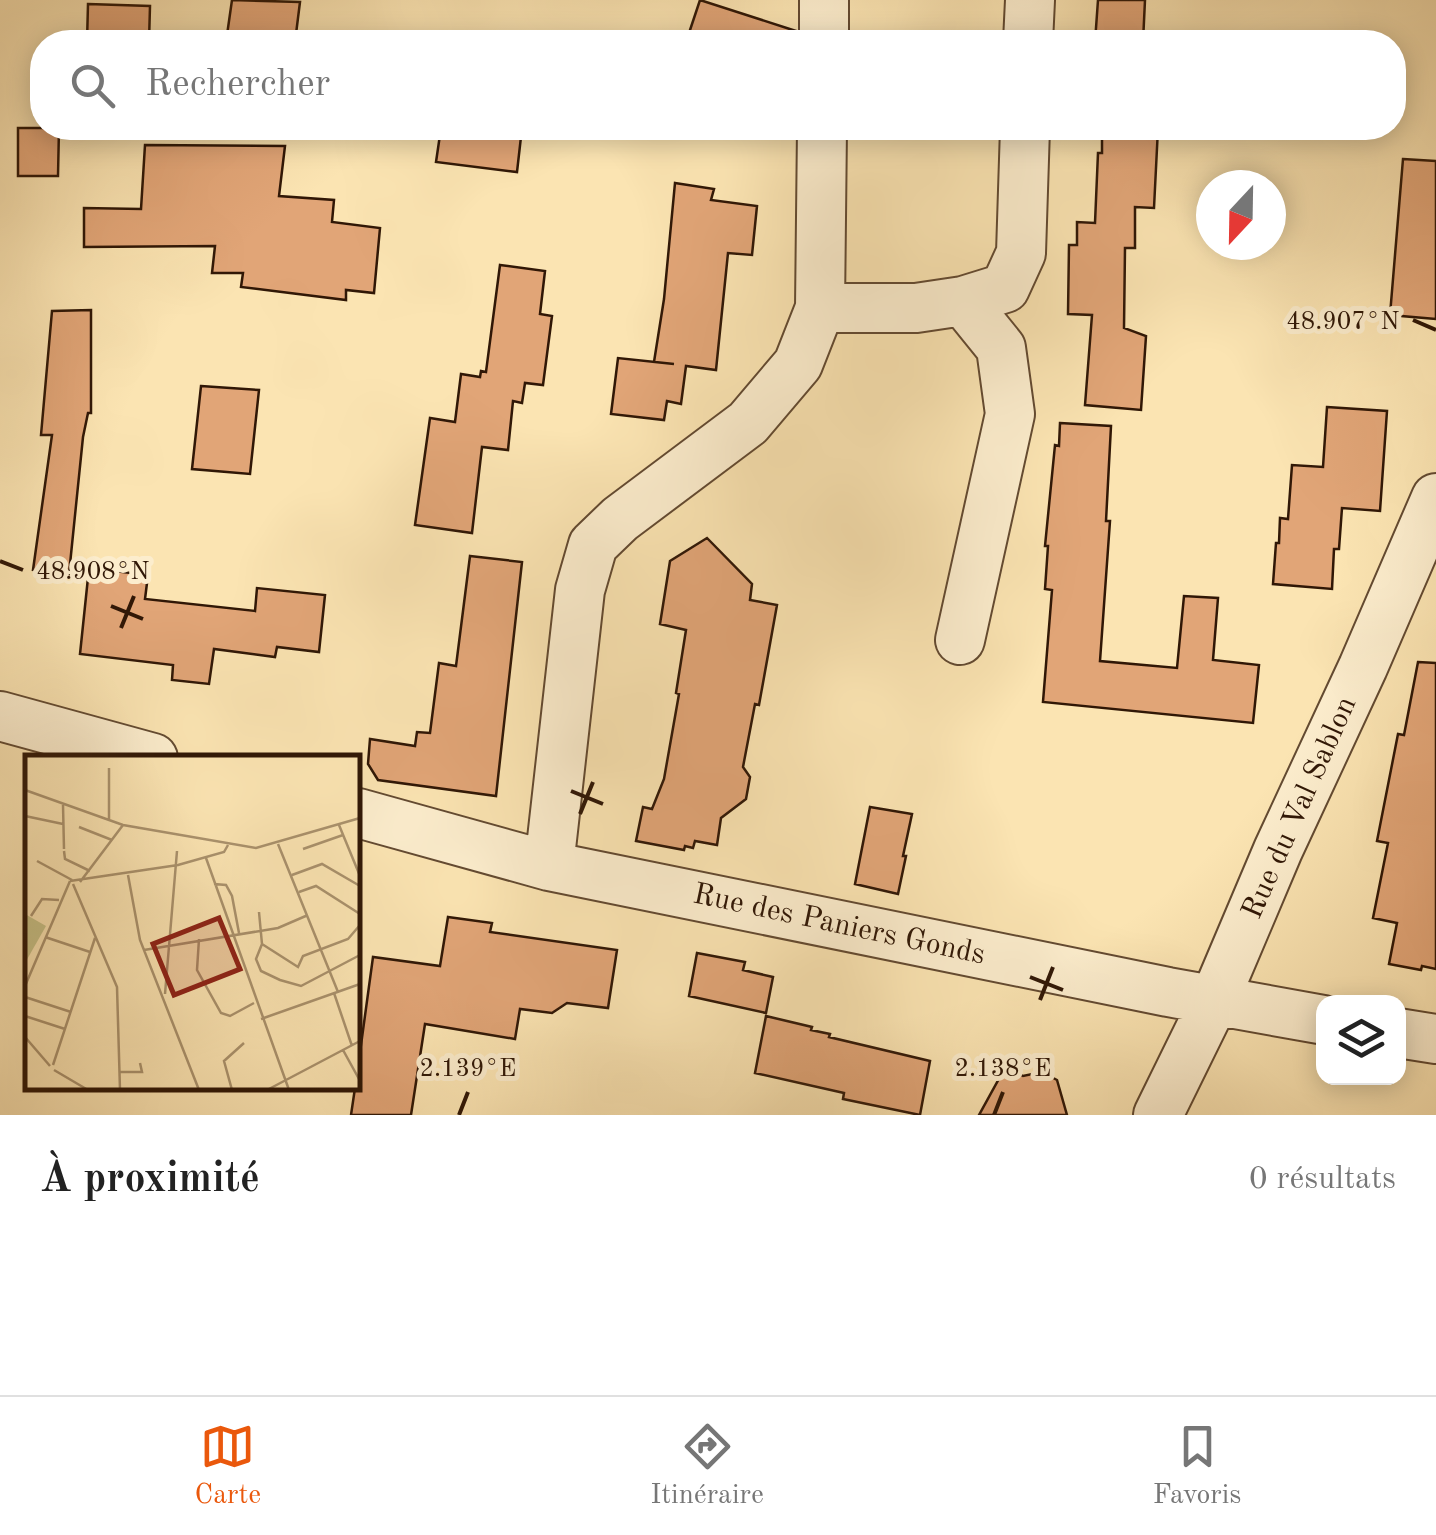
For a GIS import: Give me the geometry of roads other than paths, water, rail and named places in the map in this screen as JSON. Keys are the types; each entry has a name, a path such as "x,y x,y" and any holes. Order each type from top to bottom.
{"street":[{"path":"824,0 824,30"},
{"path":"1029,30 1030,0"},
{"path":"550,866 580,590 592,546 620,519 748,423 798,364 820,308 822,140"},
{"path":"820,308 916,308 963,301 1004,288 1021,253 1026,140"},
{"path":"960,640 1010,414 1002,348 963,301"},
{"name":"Rue du Val Sablon","path":"1158,1115 1214,1001 1436,498"},
{"path":"0,716 142,755"},
{"name":"Rue des Paniers Gonds","path":"360,814 550,866 1316,1019"},
{"path":"1406,1034 1436,1040"}]}
